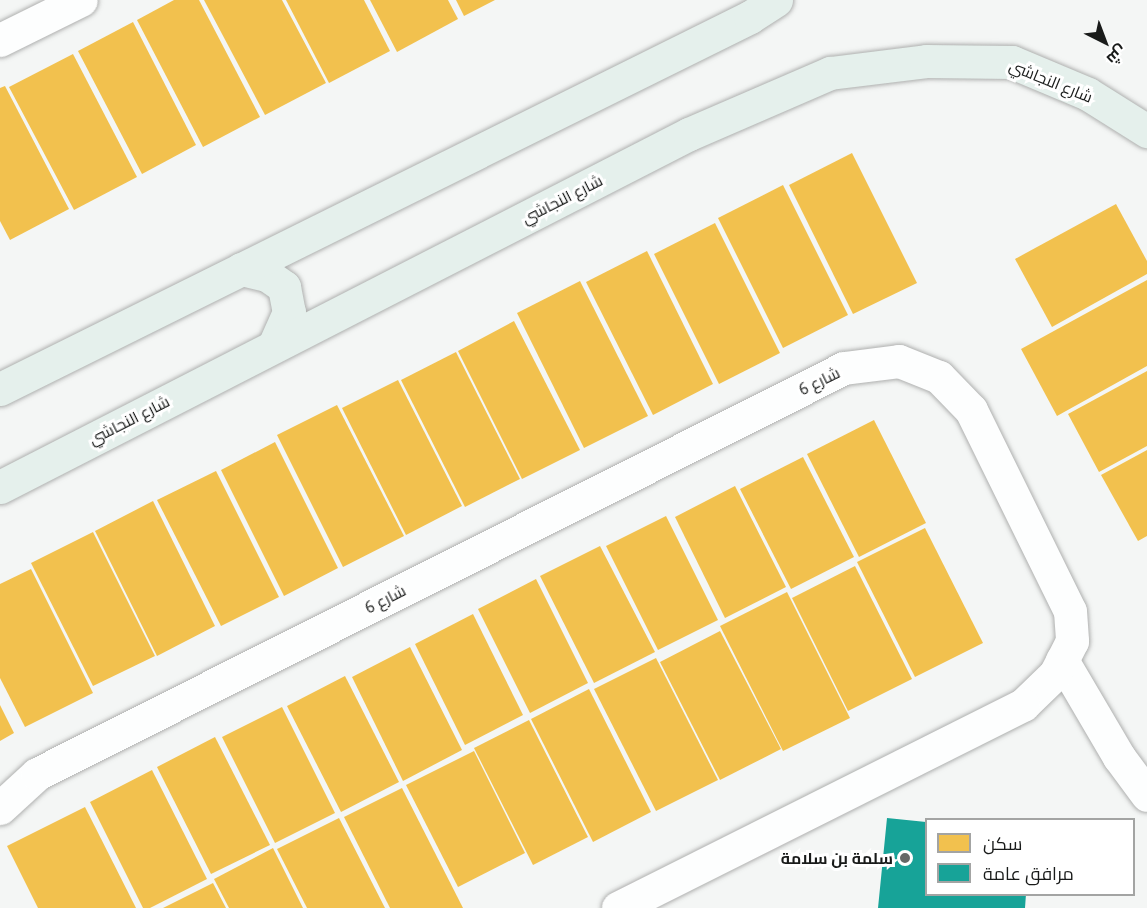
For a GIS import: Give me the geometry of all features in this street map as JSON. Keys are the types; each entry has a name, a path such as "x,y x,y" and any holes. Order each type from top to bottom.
{"main road":[{"path":"0,389 750,17 776,0"},
{"name":"شارع النجاشي","path":"0,487 689,134 830,73 926,61 1012,62 1088,94 1147,130"},
{"path":"241,269 267,275 284,287 289,312 274,346"}],"street":[{"path":"0,40 81,0"},
{"name":"شارع 6","path":"0,808 37,774 844,368 899,361 939,377 971,410 1070,611 1072,641 1056,673 1023,705 618,908"},
{"path":"1062,660 1119,757 1147,795"}],"building: سكن":[{"path":"174,0 199,0 260,117 203,147 137,20"},
{"path":"204,0 282,0 326,83 265,115"},
{"path":"286,0 364,0 390,51 329,83"},
{"path":"370,0 448,0 458,19 397,52"},
{"path":"456,0 495,0 464,16"},
{"path":"133,22 196,145 142,174 78,51"},
{"path":"73,54 137,177 74,210 9,87"},
{"path":"5,86 69,209 10,240 0,221 0,88"},
{"path":"852,153 917,283 853,314 789,185"},
{"path":"783,185 848,315 783,348 718,218"},
{"path":"1116,204 1147,261 1147,274 1052,327 1015,259"},
{"path":"715,223 780,353 719,384 654,254"},
{"path":"647,251 713,384 653,415 586,282"},
{"path":"1147,280 1147,366 1057,416 1021,349"},
{"path":"580,281 648,416 584,448 517,313"},
{"path":"514,321 580,450 522,479 458,351"},
{"path":"456,352 520,479 465,507 401,380"},
{"path":"1147,371 1147,446 1099,472 1068,414"},
{"path":"398,380 462,506 406,535 342,408"},
{"path":"337,405 404,536 343,567 277,435"},
{"path":"874,420 926,523 859,557 807,454"},
{"path":"275,442 338,568 284,596 221,470"},
{"path":"1147,450 1147,536 1138,541 1101,475"},
{"path":"803,457 854,557 791,589 740,489"},
{"path":"216,471 279,597 221,626 157,500"},
{"path":"735,486 786,587 725,618 675,517"},
{"path":"153,501 215,626 157,656 95,531"},
{"path":"666,516 718,620 658,650 606,546"},
{"path":"925,528 983,643 915,677 857,562"},
{"path":"93,532 155,656 93,686 31,563"},
{"path":"600,546 655,652 594,683 540,576"},
{"path":"855,566 912,679 848,711 792,598"},
{"path":"31,569 93,693 25,727 0,678 0,584"},
{"path":"536,579 588,683 530,713 478,609"},
{"path":"787,592 850,718 783,751 720,626"},
{"path":"473,614 523,715 465,745 415,644"},
{"path":"720,631 781,749 720,780 660,662"},
{"path":"410,647 462,750 403,781 352,677"},
{"path":"656,658 718,780 656,811 594,689"},
{"path":"345,676 399,782 341,812 287,706"},
{"path":"589,689 651,812 593,842 531,719"},
{"path":"0,705 14,733 0,741"},
{"path":"282,707 335,813 275,843 222,737"},
{"path":"529,720 588,837 533,865 474,748"},
{"path":"215,737 270,845 211,874 157,767"},
{"path":"474,751 525,853 458,887 406,785"},
{"path":"152,770 207,879 150,908 143,908 90,802"},
{"path":"402,788 463,908 390,908 344,817"},
{"path":"85,807 136,908 38,908 7,846"},
{"path":"339,818 385,908 307,908 277,849"},
{"path":"273,848 303,908 229,908 214,879"},
{"path":"213,883 226,908 163,908"}],"building: مرافق عامة":[{"name":"سلمة بن سلامة","path":"887,818 925,822 925,896 1026,896 1025,908 878,908"}],"place":[{"name":"سلمة بن سلامة","path":"905,858"}]}
